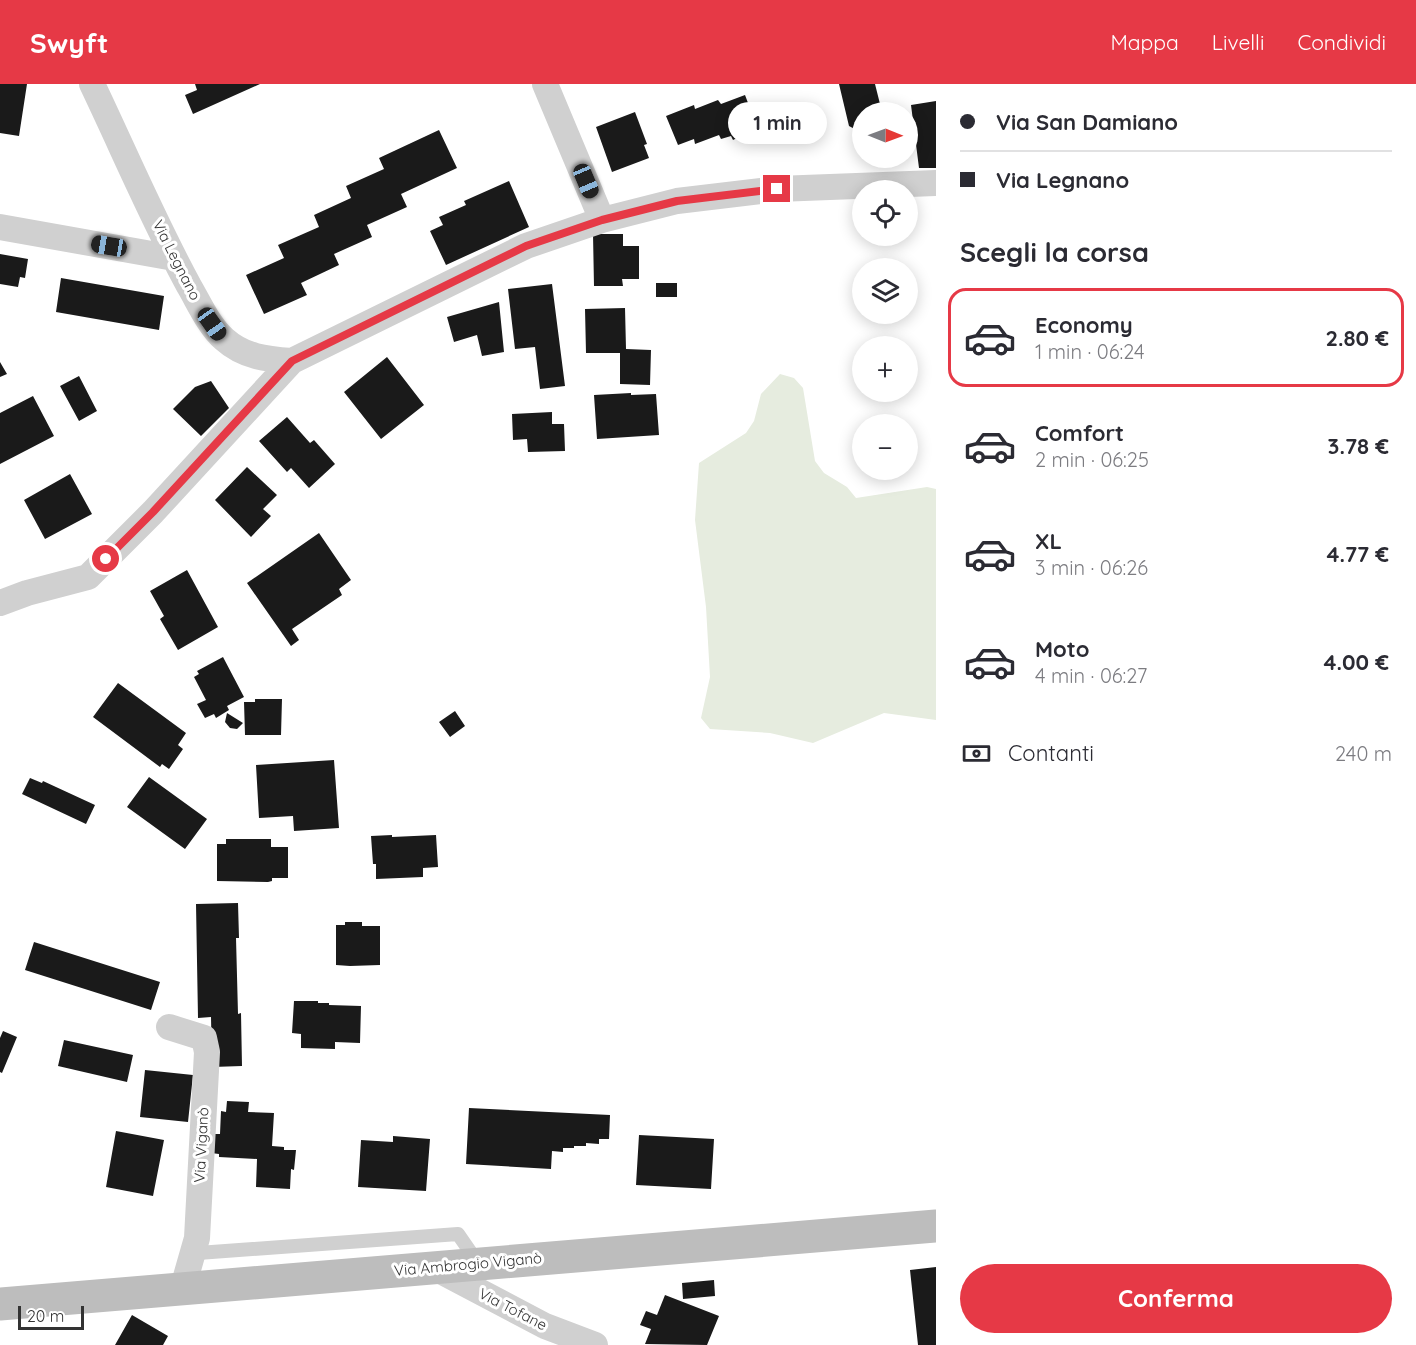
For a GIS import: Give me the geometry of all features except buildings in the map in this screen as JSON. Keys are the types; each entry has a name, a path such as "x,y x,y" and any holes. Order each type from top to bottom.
{"main road":[{"name":"Via Ambrogio Viganò","path":"0,1304 936,1226"}],"street":[{"name":"Via Legnano","path":"92,84 174,258 202,310 222,338 241,352 262,359 292,361 526,246 602,220 677,201 777,189 936,183"},
{"path":"545,84 602,220"},
{"path":"0,227 174,258"},
{"path":"0,603 27,593 88,578 153,512 292,361"},
{"name":"Via Viganò","path":"169,1027 204,1038 207,1052 197,1238 183,1287"},
{"name":"Via Tofane","path":"433,1267 545,1326 595,1345"}],"lane":[{"path":"183,1287 198,1252 458,1234 478,1263"}],"shaded area":[{"path":"780,374 794,378 803,388 815,461 824,473 847,487 856,498 927,487 936,489 936,720 884,713 813,743 770,733 710,729 701,718 710,677 706,607 695,520 699,463 746,433 754,421 761,394"}],"route":[{"path":"106,559 153,512 292,361 526,246 602,220 677,201 777,189"}]}
